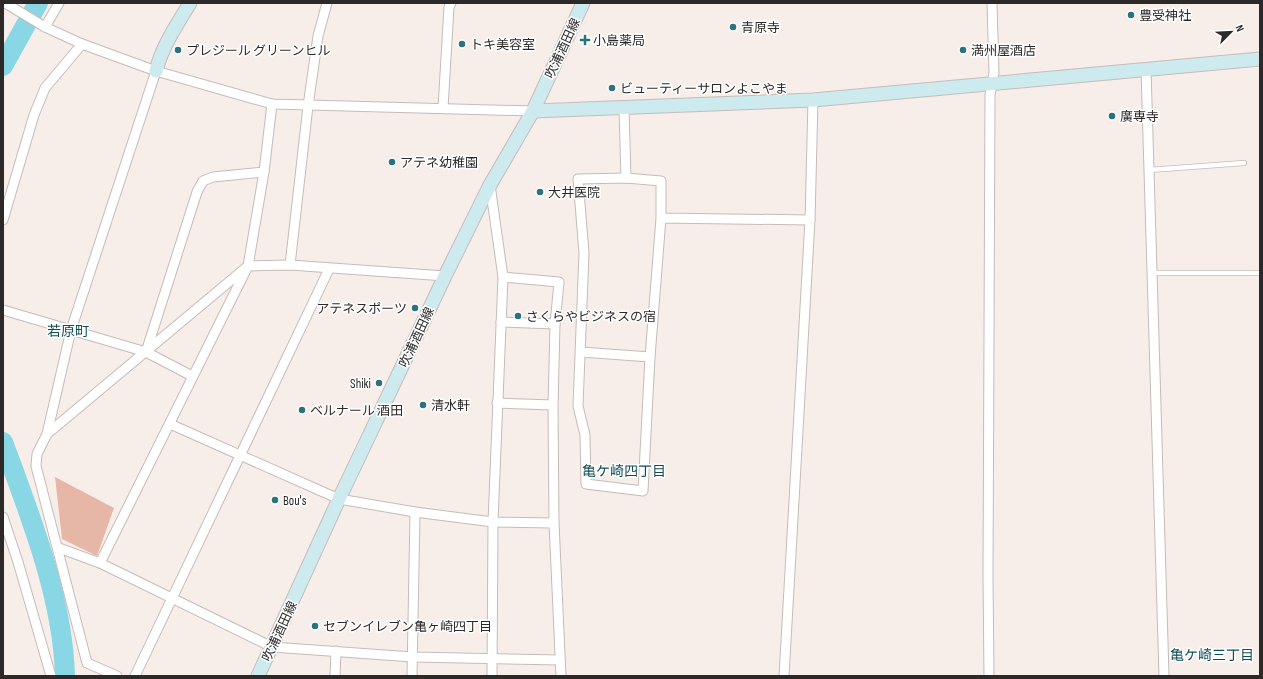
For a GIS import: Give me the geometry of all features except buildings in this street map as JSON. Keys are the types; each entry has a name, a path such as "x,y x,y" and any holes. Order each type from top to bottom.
{"street":[{"path":"5,3 45,27 82,44 156,71 272,104 308,106 533,111 624,109 813,100 1260,59"},
{"path":"45,27 59,3"},
{"path":"117,676 87,662 36,466 37,454 47,434 71,330 159,60 171,34 190,3"},
{"path":"290,265 308,106 318,36 327,3"},
{"path":"443,108 449,7 451,3"},
{"name":"吹浦酒田線","path":"258,676 339,499 445,276 490,185 533,111 583,3"},
{"path":"989,676 989,135 990,95 994,73 992,3"},
{"path":"3,220 34,115 45,88 82,44"},
{"path":"1146,69 1164,676"},
{"path":"784,676 810,220 813,100"},
{"path":"100,563 248,266 264,172 272,104"},
{"path":"624,109 626,178"},
{"path":"146,352 196,192 203,181 213,177 264,172"},
{"path":"626,178 661,181 661,218 650,357 643,491 586,484 585,435 578,406 584,253 578,179 626,178"},
{"path":"490,185 503,277 493,522 492,676"},
{"path":"661,218 810,220"},
{"path":"47,434 248,266 290,265 329,269 445,276"},
{"path":"135,676 329,269"},
{"path":"503,277 559,282 555,324 554,523 561,676"},
{"path":"3,310 146,352 192,376"},
{"path":"501,322 555,324"},
{"path":"581,352 650,357"},
{"path":"498,403 554,405"},
{"path":"170,424 339,499 415,512 493,522 554,523"},
{"path":"412,676 415,512"},
{"path":"3,517 16,555 51,676"},
{"path":"58,548 100,563 272,647 413,657 560,660"},
{"path":"334,676 336,651"}],"lane":[{"path":"1149,170 1244,163"},
{"path":"1151,272 1260,273"}],"shaded area":[{"path":"55,477 114,508 97,556 62,539"}],"waterway":[{"path":"3,66 38,3"},
{"path":"3,442 24,498 52,587 63,647 65,676"}],"place":[{"name":"豊受神社","path":"1131,15"},
{"name":"青原寺","path":"733,27"},
{"name":"小島薬局","path":"585,40"},
{"name":"トキ美容室","path":"462,44"},
{"name":"プレジール グリーンヒル","path":"178,50"},
{"name":"満州屋酒店","path":"963,50"},
{"name":"ビューティーサロンよこやま","path":"612,88"},
{"name":"廣専寺","path":"1112,116"},
{"name":"アテネ幼稚園","path":"392,162"},
{"name":"大井医院","path":"540,192"},
{"name":"アテネスポーツ","path":"415,308"},
{"name":"さくらやビジネスの宿","path":"518,316"},
{"name":"Shiki","path":"379,383"},
{"name":"清水軒","path":"423,405"},
{"name":"ベルナール 酒田","path":"302,410"},
{"name":"Bou's","path":"275,500"},
{"name":"セブンイレブン亀ヶ崎四丁目","path":"315,626"}],"district":[{"name":"若原町","path":"68,331"},
{"name":"亀ケ崎四丁目","path":"624,471"},
{"name":"亀ケ崎三丁目","path":"1212,655"}]}
